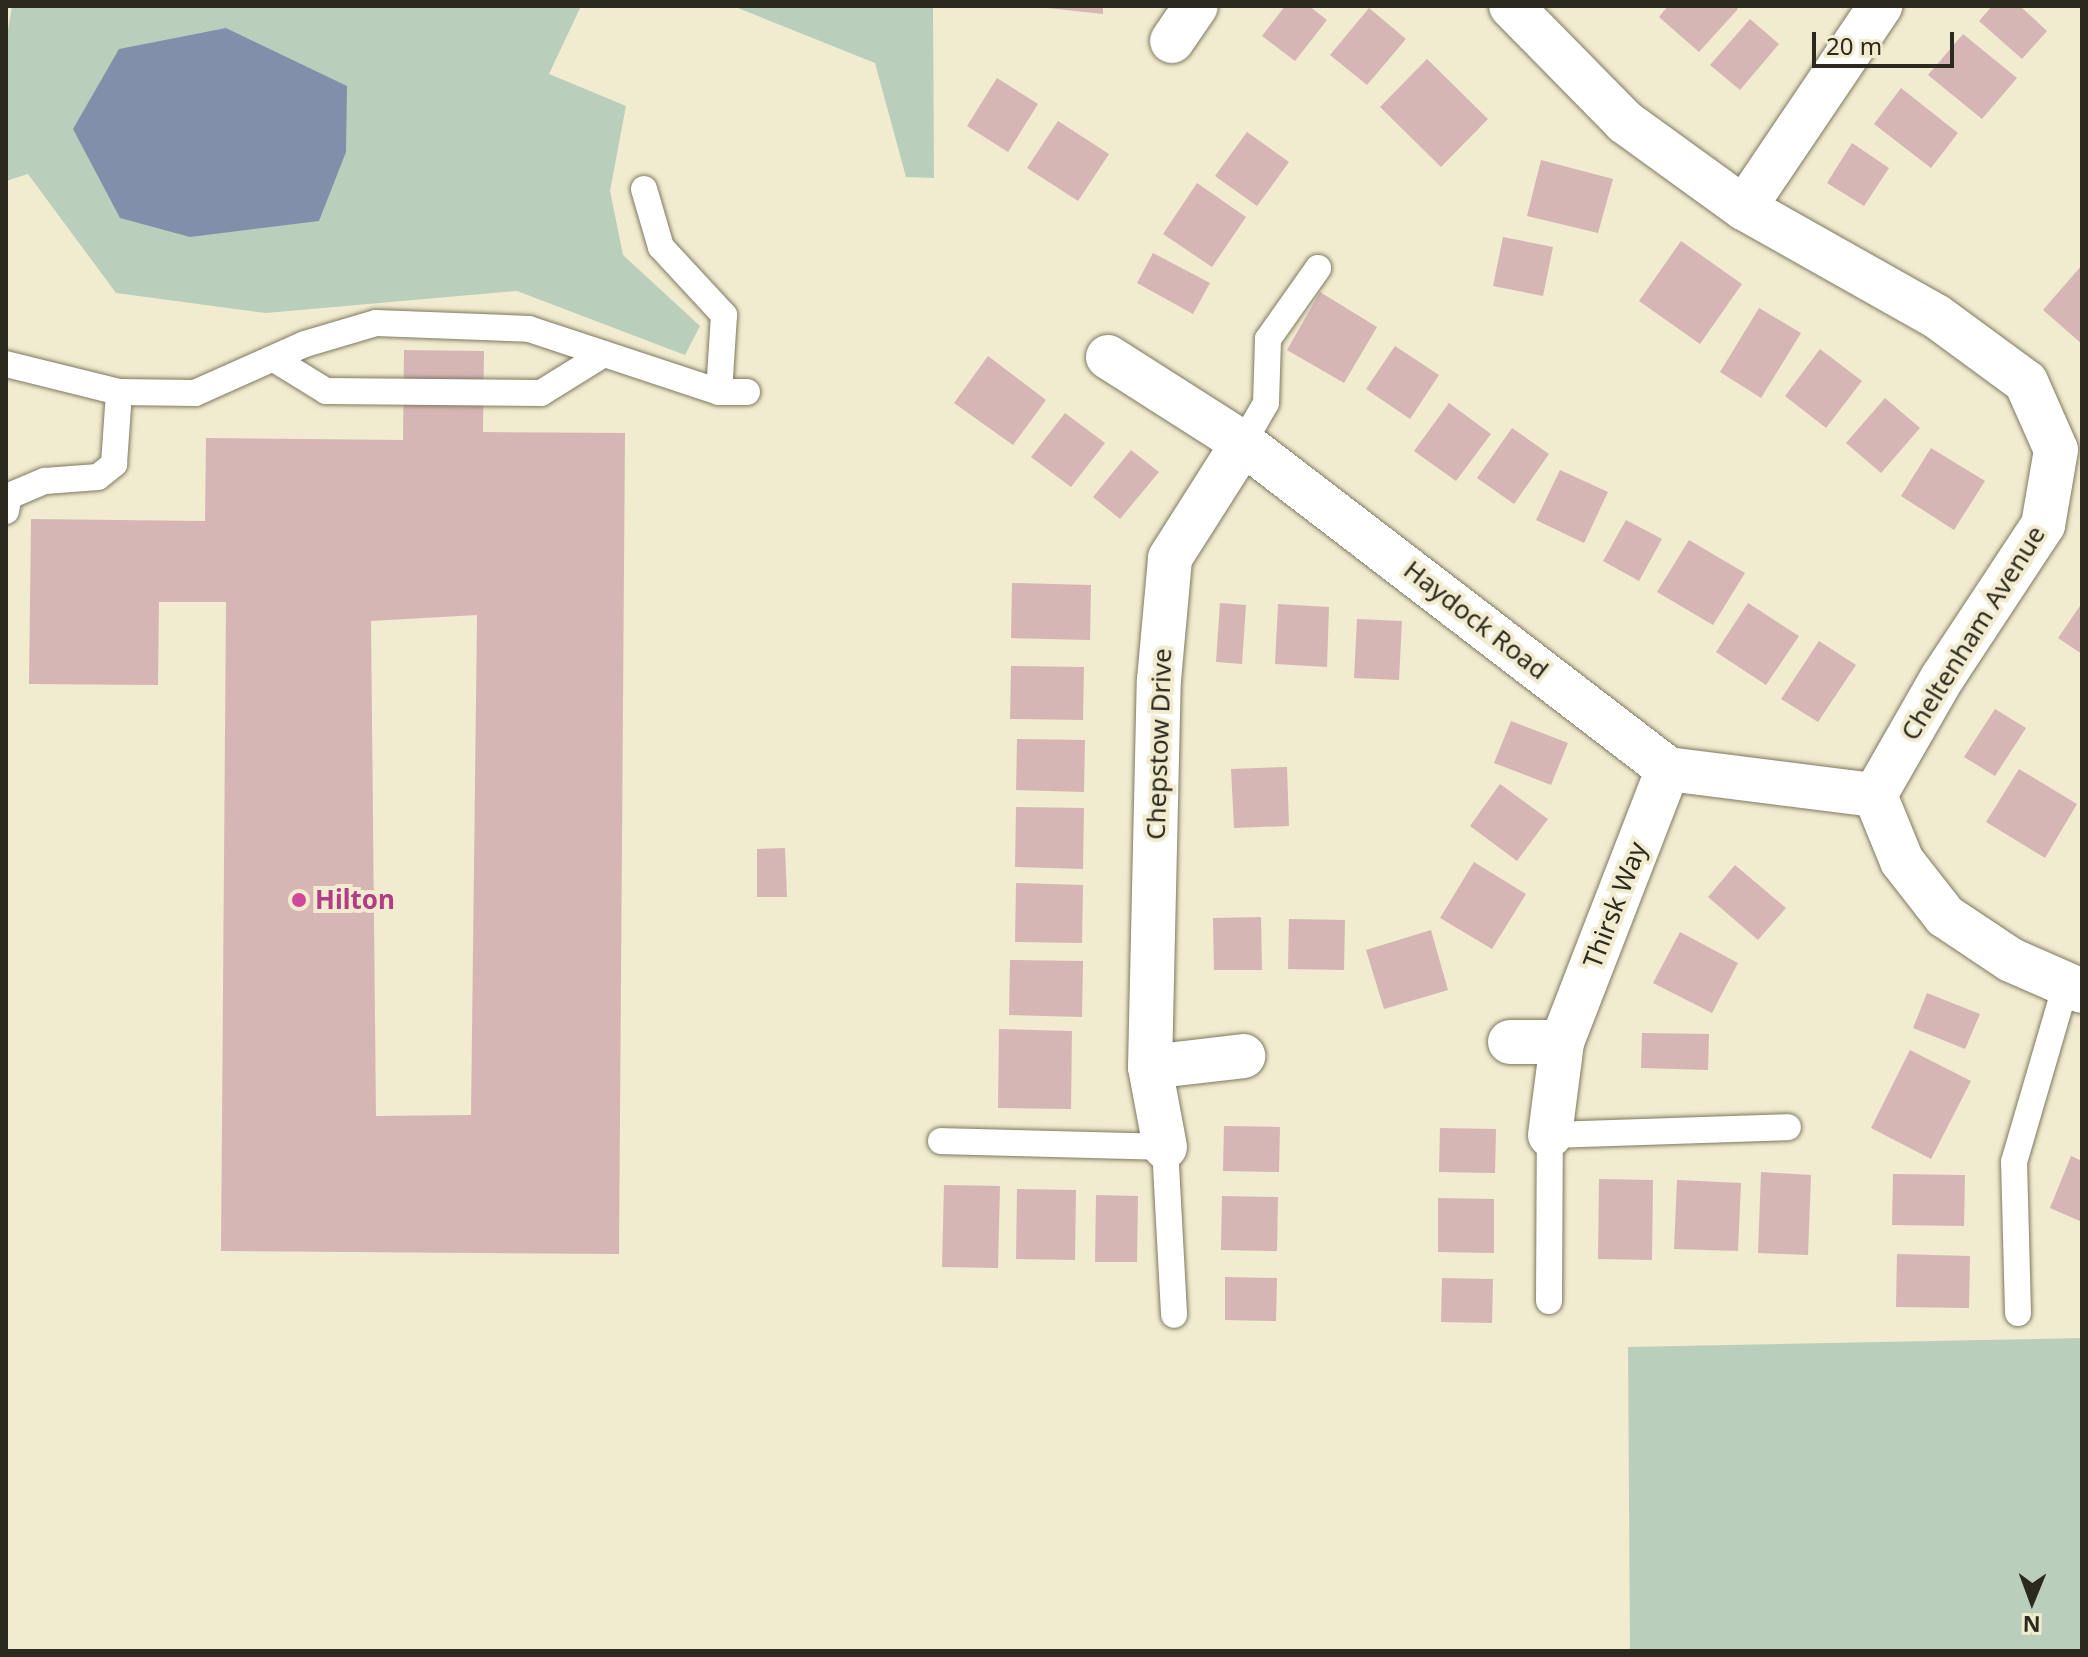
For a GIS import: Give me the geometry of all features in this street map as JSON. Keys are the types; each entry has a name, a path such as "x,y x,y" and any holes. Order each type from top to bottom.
{"street":[{"path":"1172,41 1196,6"},
{"name":"Cheltenham Avenue","path":"1511,6 1625,122 1744,208 1936,316 2026,382 2069,446 2043,525 1942,678 1875,795"},
{"path":"1744,208 1880,6"},
{"name":"Haydock Road","path":"1108,357 1243,443 1668,769"},
{"name":"Chepstow Drive","path":"1165,1147 1150,1067 1159,680 1170,558 1243,443"},
{"path":"1668,769 1875,795 1902,861 1945,916 2011,960 2074,988"},
{"name":"Thirsk Way","path":"1550,1135 1562,1042 1668,769"},
{"path":"1510,1042 1562,1042"},
{"path":"1150,1067 1243,1056"}],"lane":[{"path":"644,189 661,247 724,315 719,392"},
{"path":"1243,443 1266,403 1268,339 1318,268"},
{"path":"6,364 119,392 195,393 305,344 376,323 529,329 719,392 747,392"},
{"path":"274,359 326,391 541,393 604,354"},
{"path":"6,511 9,496 45,481 98,477 114,464 119,392"},
{"path":"2018,1313 2014,1162 2074,988"},
{"path":"1549,1301 1550,1135 1788,1127"},
{"path":"941,1141 1165,1147 1174,1315"}],"green space":[{"path":"12,6 581,6 549,74 626,106 610,191 623,255 700,326 685,355 517,291 266,313 116,293 28,174 6,181 6,42"},
{"path":"733,6 933,6 934,178 906,177 875,63"},
{"path":"2082,1338 2082,1651 1630,1651 1628,1347"}],"water":[{"path":"226,28 347,86 346,152 319,221 190,237 120,218 73,129 119,49"}],"building":[{"path":"1029,6 1103,6 1103,14"},
{"path":"1285,6 1309,6 1327,20 1295,61 1262,36"},
{"path":"1668,6 1734,6 1738,9 1699,52 1659,17"},
{"path":"1992,6 2020,6 2047,31 2022,59 1979,21"},
{"path":"1369,8 1406,39 1367,85 1330,55"},
{"path":"1750,19 1779,44 1740,90 1710,65"},
{"path":"1963,34 2017,78 1982,119 1928,75"},
{"path":"1427,59 1488,119 1441,167 1380,107"},
{"path":"997,78 1038,104 1008,152 967,126"},
{"path":"1901,88 1958,133 1931,168 1874,124"},
{"path":"1058,121 1109,154 1078,201 1027,168"},
{"path":"1247,132 1289,162 1257,206 1215,176"},
{"path":"1852,143 1889,168 1864,206 1827,183"},
{"path":"1541,160 1613,179 1598,233 1527,216"},
{"path":"1197,183 1246,217 1212,267 1163,234"},
{"path":"1503,237 1553,247 1543,296 1493,286"},
{"path":"1681,241 1742,284 1700,344 1639,301"},
{"path":"1153,253 1210,283 1193,314 1137,283"},
{"path":"2082,265 2082,344 2043,310"},
{"path":"1320,292 1377,327 1344,383 1287,350"},
{"path":"1759,308 1801,333 1761,398 1720,372"},
{"path":"1395,346 1439,375 1410,419 1366,389"},
{"path":"1820,349 1862,381 1826,428 1785,396"},
{"name":"Hilton","path":"404,350 484,351 483,432 625,433 619,1254 221,1251 226,602 159,602 158,685 29,684 31,519 205,521 206,438 403,440","holes":["477,615 471,1115 376,1116 371,621"]},
{"path":"988,356 1046,400 1013,445 954,403"},
{"path":"1885,398 1920,428 1881,473 1846,443"},
{"path":"1449,403 1491,434 1456,481 1414,451"},
{"path":"1065,413 1105,443 1071,487 1031,457"},
{"path":"1512,428 1549,454 1514,504 1477,478"},
{"path":"1931,448 1985,481 1954,530 1901,496"},
{"path":"1131,450 1159,472 1120,519 1093,497"},
{"path":"1560,470 1608,492 1584,543 1536,520"},
{"path":"1626,520 1662,539 1639,581 1603,561"},
{"path":"1689,540 1745,573 1713,625 1657,592"},
{"path":"1012,583 1091,585 1090,640 1011,638"},
{"path":"1220,603 1246,605 1242,664 1216,662"},
{"path":"1748,603 1799,636 1766,685 1716,652"},
{"path":"2082,603 2082,654 2058,638"},
{"path":"1278,604 1329,607 1327,667 1275,664"},
{"path":"1357,619 1402,621 1399,680 1354,678"},
{"path":"1819,641 1856,665 1818,722 1781,699"},
{"path":"1011,666 1084,667 1083,720 1010,719"},
{"path":"1995,709 2026,728 1995,776 1964,757"},
{"path":"1511,721 1568,743 1551,785 1494,763"},
{"path":"1017,739 1085,740 1084,792 1016,790"},
{"path":"1287,767 1289,826 1234,828 1231,769"},
{"path":"2019,769 2077,804 2045,858 1986,822"},
{"path":"1500,784 1548,819 1517,861 1470,826"},
{"path":"1016,807 1084,808 1083,869 1015,867"},
{"path":"785,848 787,897 757,897 757,849"},
{"path":"1474,862 1526,894 1492,949 1440,918"},
{"path":"1735,865 1786,908 1758,940 1708,897"},
{"path":"1016,883 1083,885 1082,943 1015,942"},
{"path":"1261,917 1262,970 1214,970 1213,918"},
{"path":"1289,919 1345,920 1344,970 1288,969"},
{"path":"1431,930 1448,990 1384,1009 1366,950"},
{"path":"1680,932 1738,963 1712,1013 1653,983"},
{"path":"1010,960 1083,961 1082,1017 1009,1015"},
{"path":"1927,993 1980,1014 1965,1049 1913,1028"},
{"path":"999,1029 1072,1031 1071,1109 998,1108"},
{"path":"1642,1033 1709,1034 1708,1070 1641,1068"},
{"path":"1910,1050 1971,1081 1931,1159 1871,1128"},
{"path":"1224,1126 1280,1127 1279,1172 1223,1171"},
{"path":"1440,1128 1496,1129 1495,1173 1439,1172"},
{"path":"2071,1156 2082,1161 2082,1222 2050,1208"},
{"path":"1761,1172 1811,1175 1808,1255 1758,1253"},
{"path":"1893,1174 1965,1175 1964,1226 1892,1225"},
{"path":"1599,1179 1653,1180 1652,1260 1598,1259"},
{"path":"1677,1180 1741,1183 1738,1251 1674,1249"},
{"path":"944,1185 1000,1186 998,1268 942,1267"},
{"path":"1017,1189 1076,1190 1075,1260 1016,1259"},
{"path":"1096,1195 1138,1196 1137,1262 1095,1262"},
{"path":"1222,1196 1278,1197 1277,1251 1221,1250"},
{"path":"1438,1198 1494,1199 1494,1253 1438,1252"},
{"path":"1897,1254 1970,1256 1969,1308 1896,1307"},
{"path":"1225,1277 1277,1278 1276,1321 1225,1320"},
{"path":"1442,1278 1493,1279 1492,1323 1441,1322"}],"place":[{"name":"Hilton","path":"299,900"}]}
